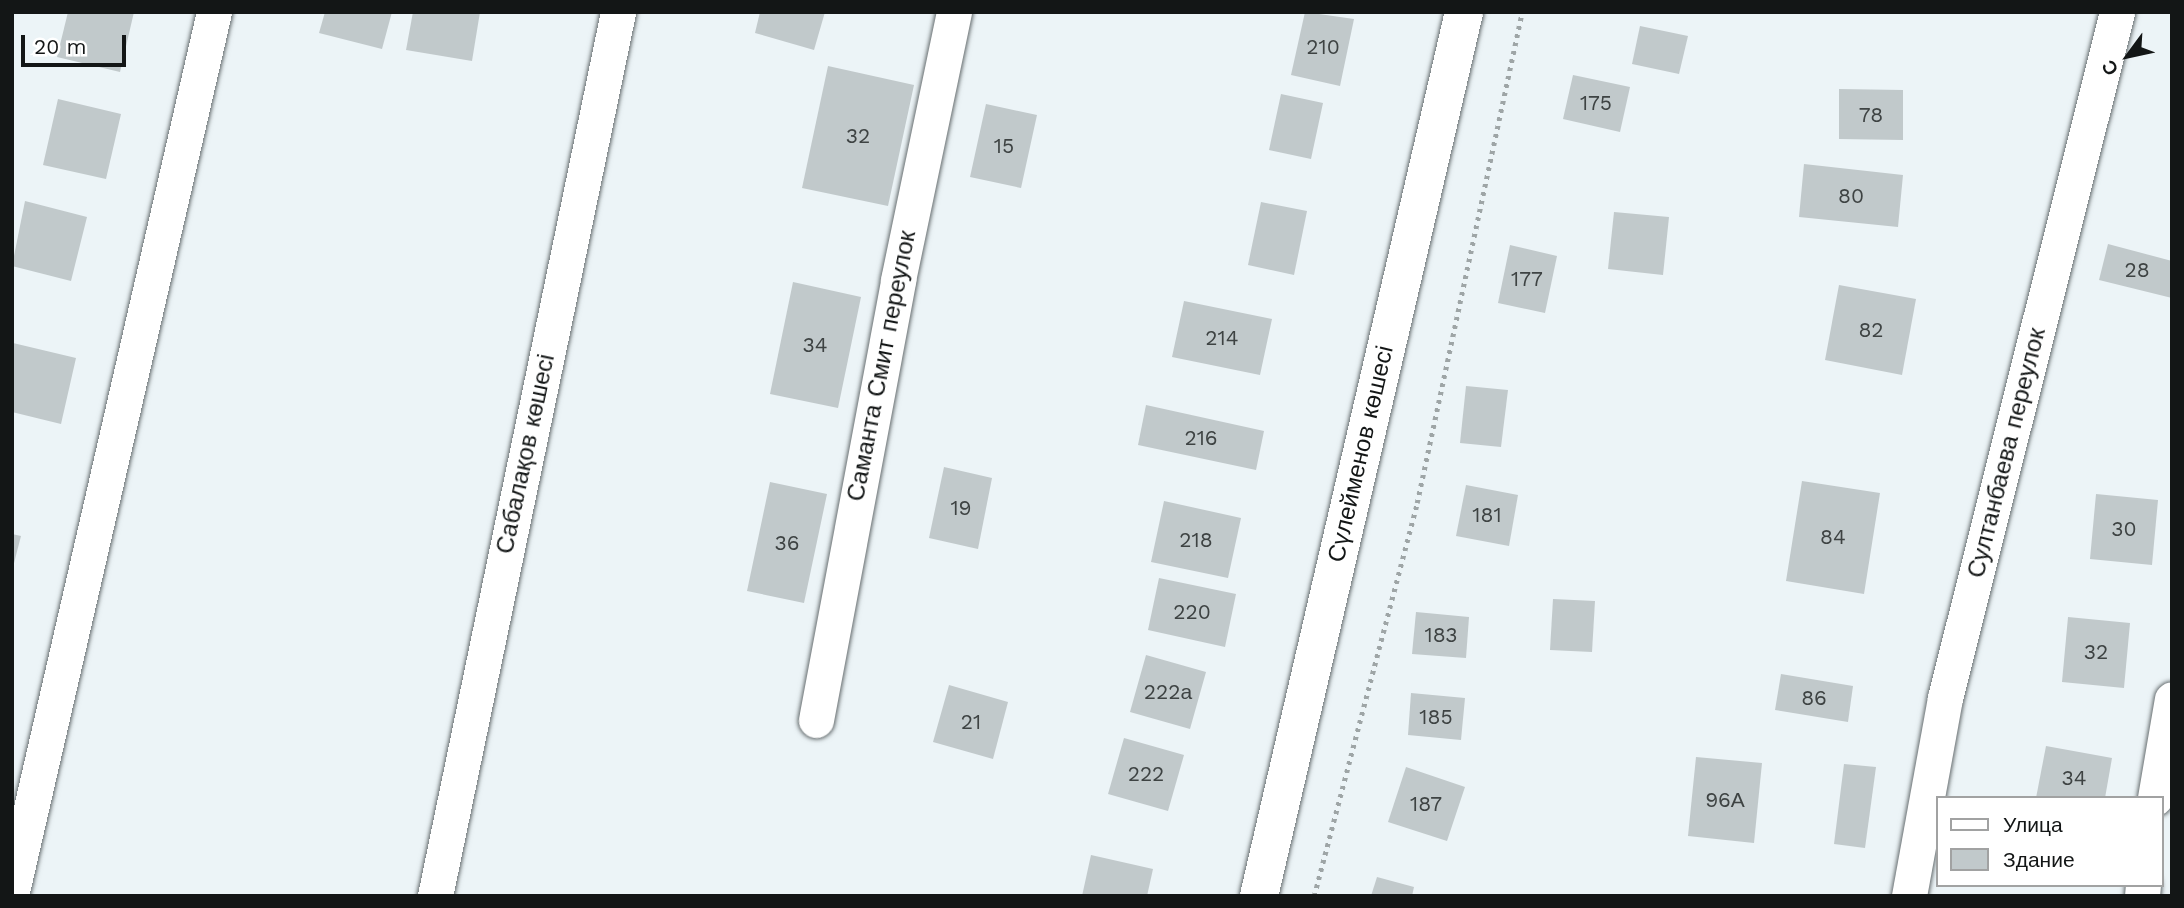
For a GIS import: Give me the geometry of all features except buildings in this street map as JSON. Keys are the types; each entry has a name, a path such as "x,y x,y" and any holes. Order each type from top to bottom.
{"main road":[{"name":"Сүлейменов көшесі","path":"1259,896 1464,12"}],"street":[{"path":"12,891 214,12"},
{"name":"Сабалақов көшесі","path":"435,896 618,12"},
{"name":"Саманта Смит переулок","path":"816,720 898,279 954,12"},
{"name":"Султанбаева переулок","path":"1909,896 1945,698 2117,12"},
{"path":"2155,796 2172,699"}],"path":[{"path":"1314,896 1417,503 1522,12"}]}
